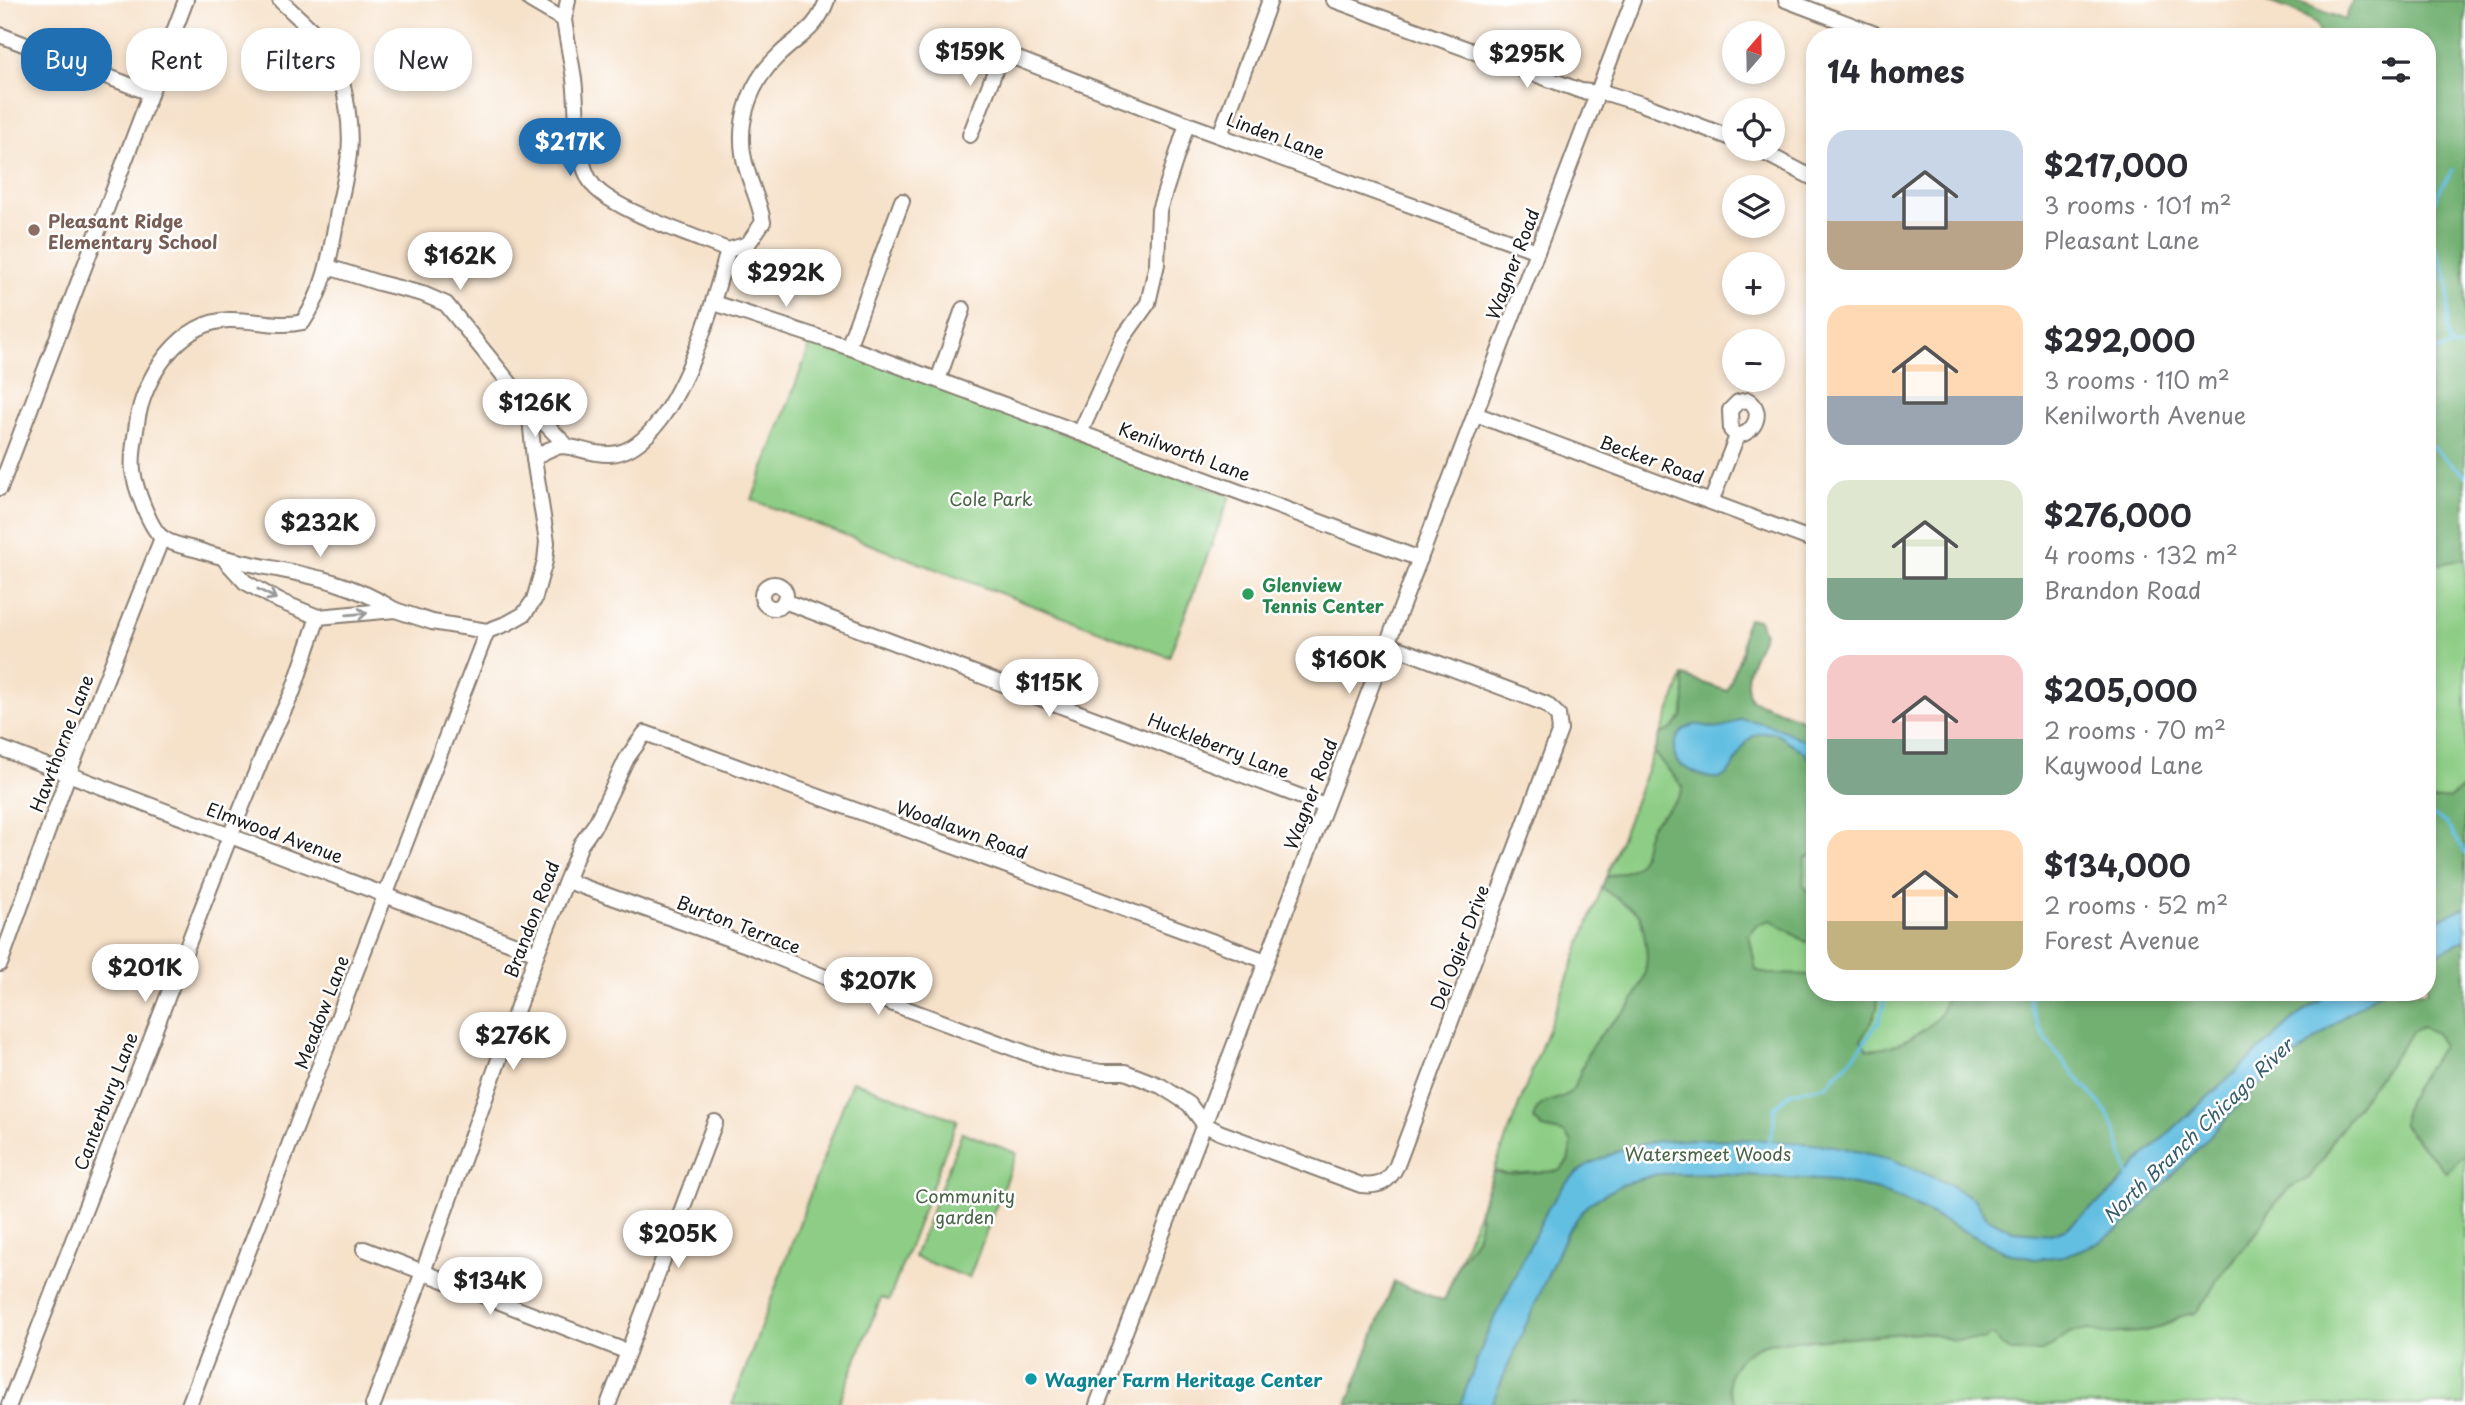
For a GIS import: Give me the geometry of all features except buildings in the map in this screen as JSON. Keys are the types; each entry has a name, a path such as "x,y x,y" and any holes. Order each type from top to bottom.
{"street":[{"path":"0,488 186,0"},
{"path":"280,0 329,51 347,110 350,152 328,267 315,304 303,322 289,325 228,320 202,325 188,334 155,372 144,393 133,452 133,472 150,521 162,538 225,559 330,579 367,594 395,610 432,622 487,631 524,614 534,600 541,581 547,542 529,407"},
{"path":"530,0 564,20"},
{"path":"568,0 564,20 582,156 592,183 605,197 629,209 728,250 748,244 763,222 760,203 746,169 741,131 751,93 778,55 800,40 817,22 827,0"},
{"path":"1220,135 1270,0"},
{"path":"1334,0 1581,91 1609,94 1642,104 1722,134"},
{"name":"Wagner Road","path":"1097,1405 1633,0"},
{"path":"1786,0 1859,28"},
{"path":"0,35 150,93"},
{"name":"Linden Lane","path":"966,39 1187,124 1537,251"},
{"path":"970,135 1002,53"},
{"path":"1080,433 1123,338 1148,303 1157,264 1159,210 1187,124"},
{"path":"1780,161 1806,174"},
{"path":"848,347 902,201"},
{"path":"534,458 553,446 611,454 629,449 646,438 673,404 713,303 728,250"},
{"path":"328,267 423,294 446,304 529,407 567,446"},
{"name":"Kenilworth Lane","path":"713,303 848,347 1420,559"},
{"path":"938,380 963,309"},
{"name":"Becker Road","path":"1475,414 1806,538"},
{"path":"1711,502 1737,436"},
{"name":"Hawthorne Lane","path":"0,964 68,775 162,538"},
{"path":"225,559 245,582 279,601 318,617 395,610"},
{"name":"Huckleberry Lane","path":"784,601 1325,806"},
{"name":"Canterbury Lane","path":"9,1405 230,836 268,743 293,691 318,617"},
{"name":"Meadow Lane","path":"189,1405 487,631"},
{"name":"Del Ogier Drive","path":"1204,1124 1361,1185 1372,1186 1387,1181 1402,1152 1558,740 1560,722 1558,715 1546,704 1387,644"},
{"name":"Brandon Road","path":"373,1405 537,953 582,844 596,823 627,758 645,733"},
{"name":"Woodlawn Road","path":"645,733 1266,961"},
{"name":"Elmwood Avenue","path":"0,748 537,953"},
{"name":"Burton Terrace","path":"567,881 751,947 869,995 1056,1064 1101,1072 1125,1072 1161,1086 1189,1104 1204,1124"},
{"path":"608,1405 715,1122"},
{"path":"364,1249 628,1352"}],"green space":[{"path":"2262,0 2295,0 2345,20 2353,0 2465,0 2465,559 2440,564 2436,561 2436,28 2318,28 2317,23 2292,10"},
{"name":"Watersmeet Woods","path":"2353,0 2465,0 2465,1405 1347,1405 1394,1282 1444,1301 1683,676 1806,721 1806,1001 2436,1001 2436,28 2343,28"},
{"name":"Cole Park","path":"813,338 1230,496 1169,657 752,500"},
{"name":"Watersmeet Woods","path":"1748,619 1759,620 1764,634 1748,675 1751,700 1806,721 1806,858 1803,884 1806,888 1806,942 1771,920 1756,925 1749,934 1756,970 1768,974 1806,975 1806,1001 1878,1001 1873,1019 1861,1040 1867,1049 1896,1044 1917,1034 1940,1014 1944,1001 2319,1001 2301,1013 2150,1150 2112,1192 2065,1229 2050,1234 2013,1231 1986,1217 1981,1209 1767,1140 1697,1139 1651,1142 1619,1151 1487,1334 1460,1405 1347,1405 1394,1282 1444,1301 1459,1263 1476,1238 1480,1223 1479,1211 1494,1171 1505,1174 1559,1171 1568,1161 1572,1142 1564,1133 1543,1128 1533,1119 1536,1111 1544,1103 1564,1096 1573,1088 1592,1046 1633,1002 1643,980 1647,962 1640,915 1602,888 1606,877 1637,865 1649,829 1675,803 1681,793 1683,787 1654,753 1660,735 1673,728 1682,717 1685,701 1683,676 1727,691 1742,651 1744,628"},
{"path":"2465,787 2465,907 2436,920 2436,800 2448,799"},
{"name":"Watersmeet Woods","path":"2465,940 2465,1154 2446,1172 2403,1125 2406,1104 2442,1046 2436,1033 2422,1027 2413,1031 2331,1142 2325,1156 2309,1178 2290,1187 2268,1212 2257,1232 2216,1281 2210,1295 2195,1313 2181,1316 2159,1328 2140,1332 2104,1334 2089,1330 2070,1333 2042,1352 2011,1352 1994,1336 1984,1340 1954,1340 1922,1332 1768,1343 1748,1352 1734,1366 1729,1384 1738,1405 1491,1405 1566,1233 1588,1204 1621,1185 1657,1174 1716,1173 1834,1181 1874,1189 1906,1201 2003,1251 2034,1259 2127,1223 2254,1089 2366,1001 2436,1001 2436,954"},
{"path":"852,1081 957,1120 889,1300 881,1298 838,1405 732,1405"},
{"name":"Community garden","path":"962,1132 1016,1153 969,1278 914,1257"}],"water":[{"path":"1741,719 1770,725 1806,742 1806,754 1774,732 1760,733 1749,739 1734,765 1722,777 1712,778 1698,774 1676,759 1675,743 1684,730 1697,725 1714,728 1729,726"},
{"path":"2465,907 2465,940 2436,954 2436,920"},
{"name":"North Branch Chicago River","path":"2319,1001 2366,1001 2254,1089 2127,1223 2100,1242 2064,1256 2034,1259 2003,1251 1906,1201 1874,1189 1834,1181 1716,1173 1657,1174 1621,1185 1588,1204 1566,1233 1491,1405 1460,1405 1487,1334 1548,1208 1566,1183 1587,1165 1619,1151 1651,1142 1697,1139 1767,1140 1834,1146 1891,1159 1946,1183 1974,1199 1986,1217 2013,1231 2050,1234 2065,1229 2112,1192 2150,1150 2301,1013"}],"waterway":[{"path":"2436,197 2453,170"},
{"path":"2436,250 2448,281 2447,324 2451,347"},
{"path":"2436,351 2465,347"},
{"path":"2436,451 2465,475"},
{"path":"2436,817 2446,823 2465,852"},
{"path":"1769,1142 1774,1123 1774,1108 1792,1092 1826,1086 1855,1055 1878,1023 1883,1001"},
{"name":"North Branch Chicago River","path":"2030,1001 2047,1041 2109,1117 2129,1177"}],"place":[{"name":"Pleasant Ridge Elementary School","path":"34,230"},
{"name":"Glenview Tennis Center","path":"1248,594"},
{"name":"Wagner Farm Heritage Center","path":"1031,1379"}]}
